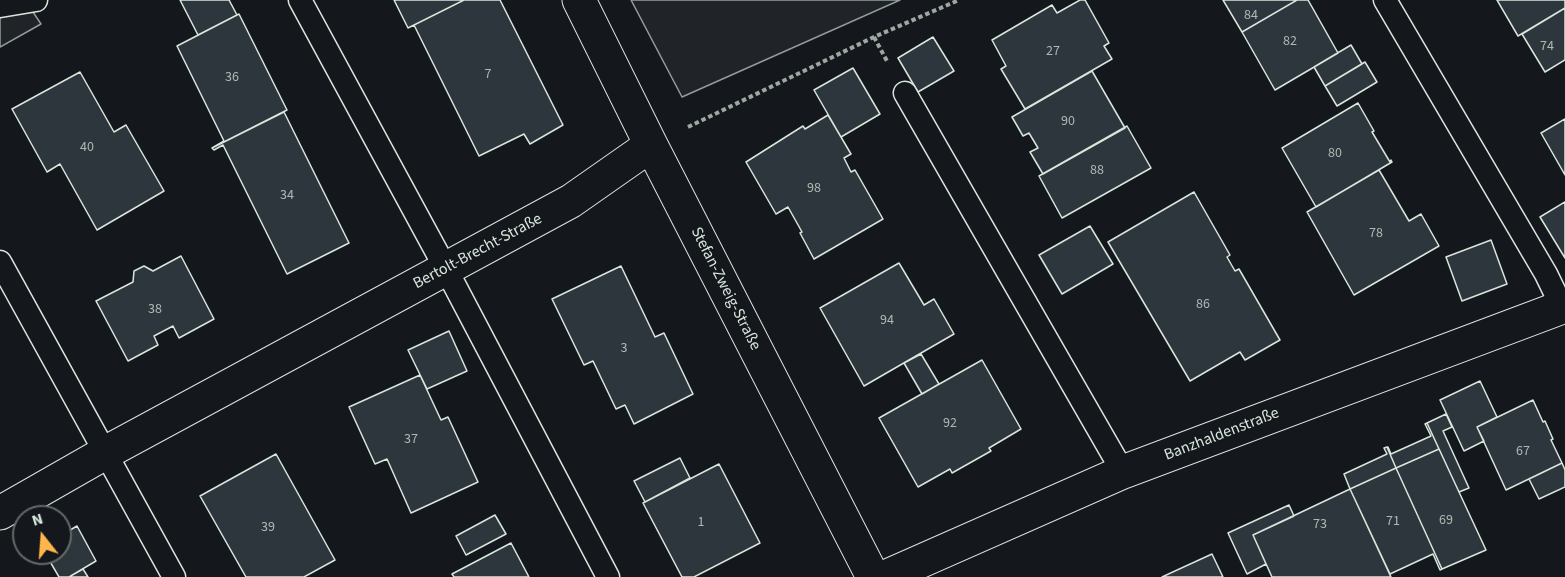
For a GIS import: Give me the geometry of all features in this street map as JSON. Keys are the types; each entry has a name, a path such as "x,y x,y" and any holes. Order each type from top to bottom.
{"street":[{"name":"Stefan-Zweig-Straße","path":"579,0 873,577"},
{"name":"Bertolt-Brecht-Straße","path":"0,513 105,453 571,201 651,145"},
{"name":"Banzhaldenstraße","path":"885,577 1123,472 1563,307"}],"lane":[{"path":"0,6 36,0"},
{"path":"300,0 446,269 608,577"},
{"path":"1386,0 1563,307"},
{"path":"905,93 1123,472"},
{"path":"0,262 174,577"}],"path":[{"path":"651,145 874,37 959,0"}],"shaded area":[{"path":"0,0 25,0 41,24 0,47"},
{"path":"631,0 900,0 682,97"}],"building":[{"path":"180,0 229,0 237,15 198,35"},
{"path":"394,0 464,0 408,28"},
{"path":"464,0 500,0 563,125 530,144 524,134 479,156 414,25"},
{"path":"1080,0 1085,0 1109,43 1104,46 1112,59 1025,109 1001,69 1006,66 992,40 1052,5 1057,13"},
{"path":"1223,0 1297,0 1242,32"},
{"path":"1297,0 1308,0 1338,53 1275,90 1242,32"},
{"path":"1497,0 1565,0 1565,8 1518,36"},
{"path":"1565,8 1565,60 1545,72 1522,34"},
{"path":"239,14 287,110 212,148 224,141 177,46"},
{"path":"933,37 954,71 918,92 898,58"},
{"path":"1351,45 1362,64 1325,86 1314,67"},
{"path":"1365,62 1377,82 1337,106 1325,86"},
{"path":"853,68 880,114 841,137 814,90"},
{"path":"1092,71 1125,128 1043,174 1030,152 1038,148 1029,133 1023,136 1012,117"},
{"path":"80,72 114,132 126,125 164,191 97,230 60,164 47,172 12,109"},
{"path":"1358,103 1374,131 1372,132 1392,162 1316,207 1282,148"},
{"path":"284,112 349,243 287,274 223,145 214,150 212,148"},
{"path":"828,115 851,154 844,158 851,172 855,170 883,219 814,259 788,207 776,214 746,162 803,126 805,129"},
{"path":"1565,119 1565,175 1541,133"},
{"path":"1127,126 1151,168 1062,218 1039,176"},
{"path":"1379,170 1409,221 1421,214 1439,246 1354,295 1307,212"},
{"path":"1194,192 1230,255 1227,257 1235,271 1239,269 1280,340 1245,360 1240,352 1190,381 1108,242"},
{"path":"1565,202 1565,258 1540,217"},
{"path":"1090,226 1113,264 1062,294 1039,255"},
{"path":"1491,240 1507,284 1462,301 1446,257"},
{"path":"181,256 214,319 179,338 173,326 154,336 158,345 128,361 96,301 133,282 134,271 144,266 153,271"},
{"path":"899,263 924,305 934,299 954,334 864,386 820,308"},
{"path":"621,266 655,337 664,333 693,394 634,424 625,405 616,409 593,361 584,365 552,299"},
{"path":"449,331 467,371 427,389 408,350"},
{"path":"921,354 939,384 922,394 904,363"},
{"path":"982,360 1021,429 989,448 991,451 952,473 950,469 918,487 879,418"},
{"path":"420,375 441,420 448,417 478,482 411,513 387,459 375,464 349,407"},
{"path":"1480,381 1497,417 1477,427 1484,441 1464,451 1440,400"},
{"path":"1533,400 1543,422 1545,421 1562,463 1506,490 1477,427"},
{"path":"1446,414 1452,427 1443,431 1469,488 1459,492 1427,423"},
{"path":"1427,423 1439,449 1396,468 1387,447 1391,454 1431,436 1425,424"},
{"path":"1387,447 1396,468 1350,489 1344,474 1387,454 1384,448"},
{"path":"1439,449 1486,550 1442,569 1396,468"},
{"path":"276,454 335,560 304,577 246,577 200,496"},
{"path":"680,458 690,478 645,502 634,481"},
{"path":"1562,463 1565,470 1565,487 1539,499 1529,479"},
{"path":"719,464 760,543 694,577 682,577 643,503"},
{"path":"1396,468 1442,569 1440,570 1433,554 1390,574 1350,489"},
{"path":"1350,489 1391,577 1272,577 1253,535"},
{"path":"1289,505 1294,516 1253,535 1266,564 1247,574 1228,533"},
{"path":"495,515 506,534 466,555 456,536"},
{"path":"77,526 96,561 69,577 59,577 52,565 72,565 72,529"},
{"path":"511,543 529,577 454,577 452,574"},
{"path":"1212,554 1223,577 1162,577"},
{"path":"83,569 88,577 69,577"}]}
